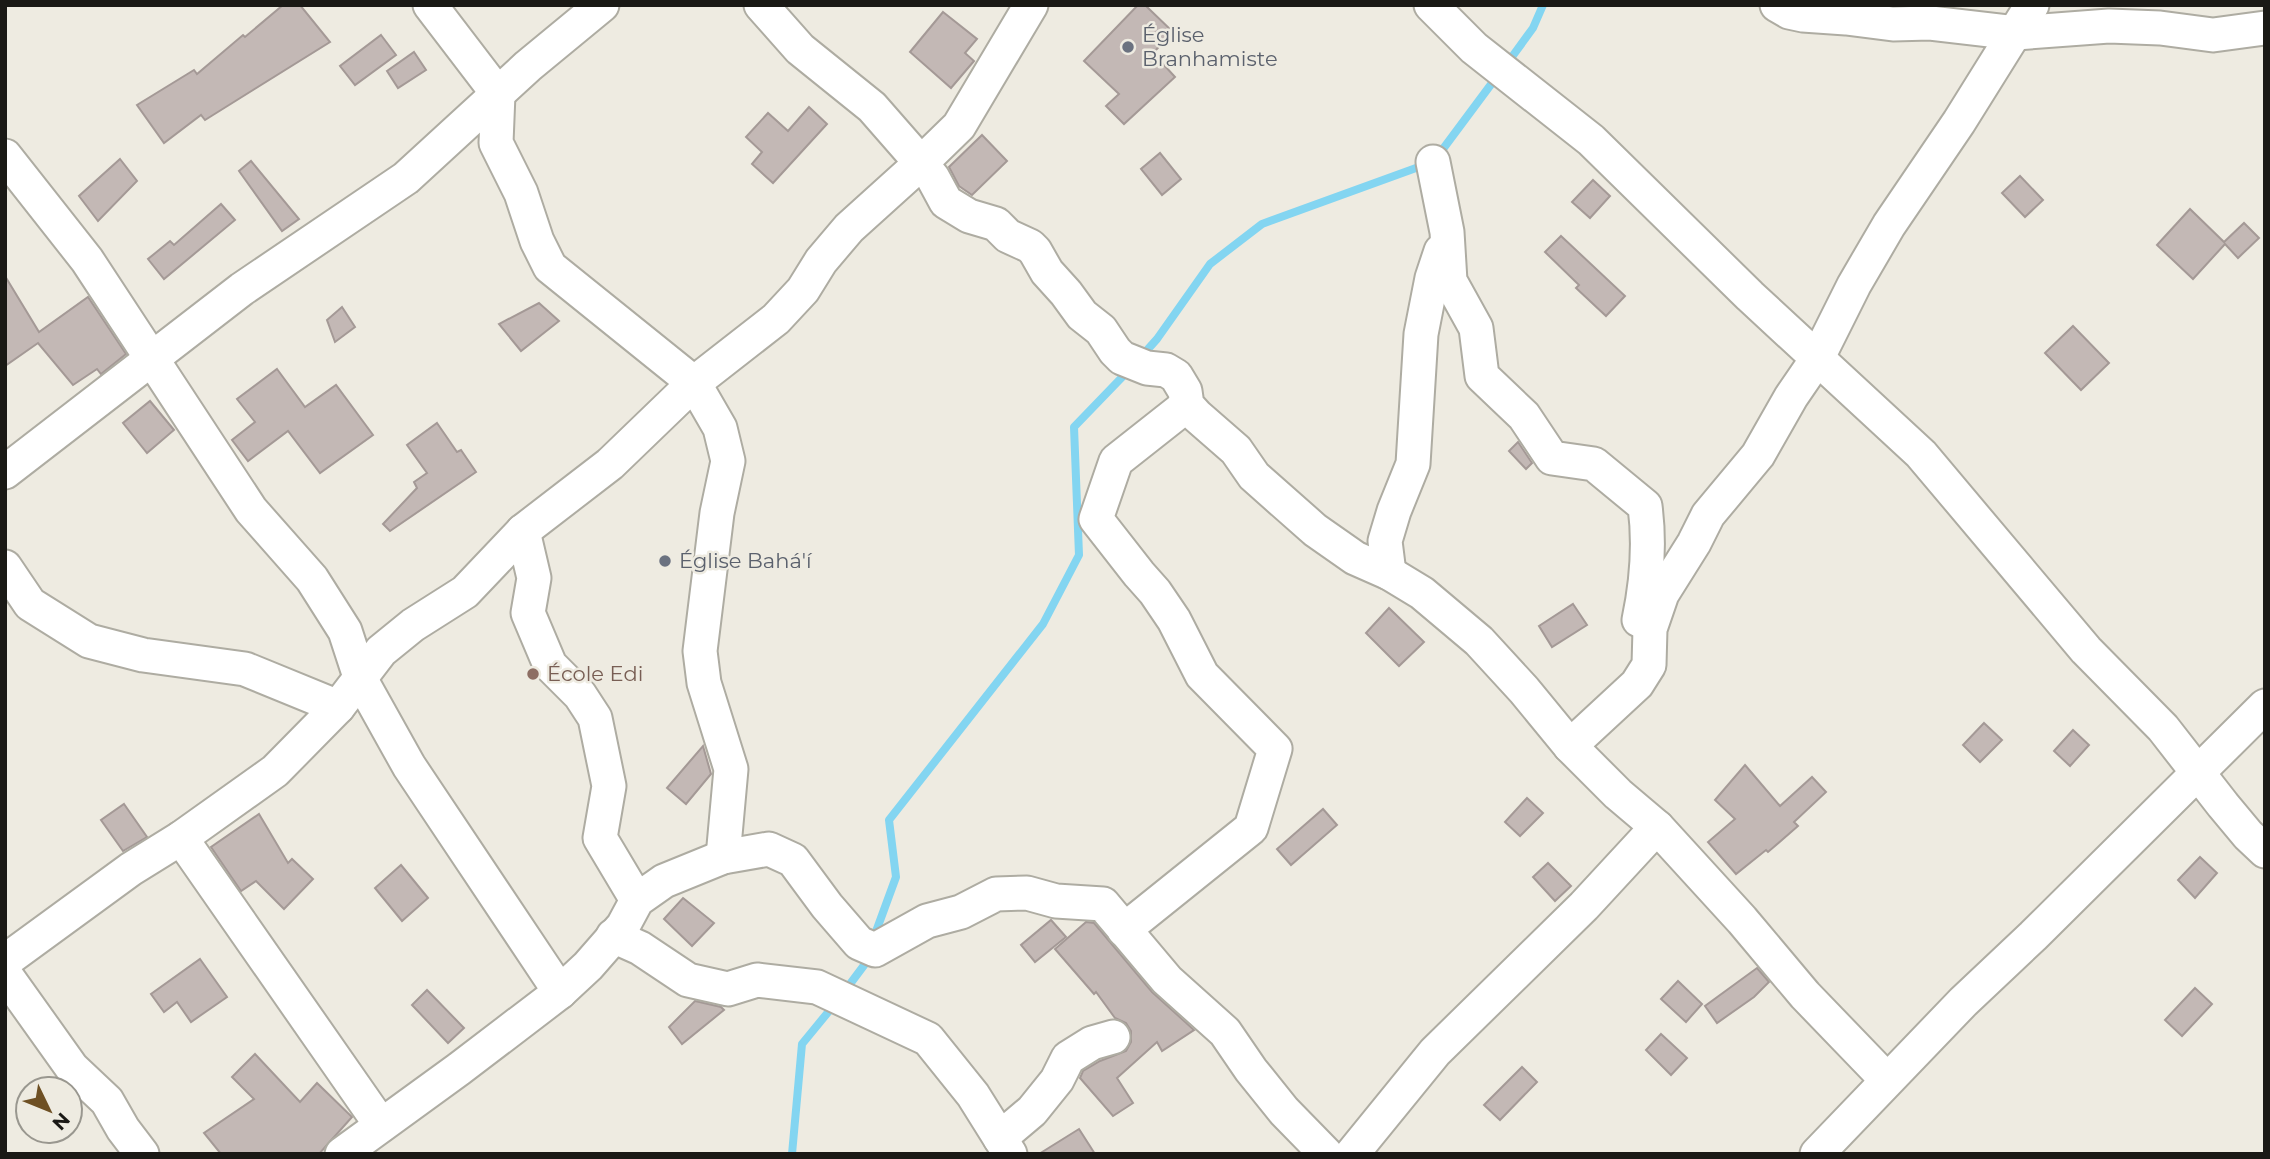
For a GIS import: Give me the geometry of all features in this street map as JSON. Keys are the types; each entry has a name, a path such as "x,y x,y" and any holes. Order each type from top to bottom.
{"street":[{"path":"430,5 498,94 496,143 521,193 537,241 550,267 694,383 720,428 728,461 717,513 700,652 704,683 731,769 723,857"},
{"path":"5,472 242,289 406,178 602,5"},
{"path":"761,5 800,50 872,107 933,178 946,202 969,216 996,224 1008,236 1030,246 1082,315 1101,330 1122,358 1147,368 1166,370 1176,376 1185,391 1187,405 1236,450 1254,476 1315,530 1355,558 1390,573 1422,593 1479,642 1524,690 1570,746 1657,827 1742,920 1805,995 1886,1079"},
{"path":"5,961 131,869 181,838 275,771 338,707 381,651 413,625 465,593 523,531 610,464 694,383 776,319 803,290 821,261 849,228 959,126 1031,5"},
{"path":"1431,5 1474,48 1591,141 1817,359 1921,454 2086,650 2163,728 2248,835 2265,851"},
{"path":"1777,5 1789,12 1803,15 1893,24 2024,19 2160,28 2213,35 2265,28"},
{"path":"1570,746 1637,684 1649,665 1650,629 1662,594 1708,515 1758,455 1791,397 1817,359 1854,285 1889,225 2024,19"},
{"path":"5,156 87,260 251,510 312,579 345,631 361,680 409,766 560,992"},
{"path":"1433,162 1447,232 1450,281 1476,328 1482,376 1524,416 1552,458 1594,464 1645,506 1648,530 1646,587 1633,649 1637,684"},
{"path":"1390,573 1385,541 1413,464 1421,334 1432,278 1447,232"},
{"path":"1124,930 1251,828 1275,748 1202,675 1174,620 1155,592 1096,519 1116,461 1187,405"},
{"path":"523,531 534,578 528,613 550,665 580,695 595,718 609,786 600,838 637,901"},
{"path":"5,567 30,604 89,641 143,655 245,669 338,707"},
{"path":"1817,1154 1886,1079 1963,1002 2043,927 2265,706"},
{"path":"1352,1154 1435,1052 1584,906 1657,827"},
{"path":"181,838 381,1125"},
{"path":"342,1154 560,992 588,966 623,926 637,901 664,881 723,857 769,849 793,860 859,943 875,950 927,921 961,912 996,894 1027,893 1056,901 1102,904 1167,980 1225,1032 1284,1111 1326,1154"},
{"path":"613,936 640,948 688,980 728,989 757,980 817,987 928,1039 973,1095 1005,1146 1057,1080 1068,1058 1092,1043 1113,1037"},
{"path":"5,974 72,1068 107,1101 142,1154"}],"building":[{"path":"283,5 300,5 330,42 205,120 201,115 164,143 137,105 194,70 197,74"},
{"name":"Église Branhamiste","path":"1138,5 1145,5 1173,32 1153,53 1175,77 1124,124 1106,106 1119,94 1084,61"},
{"path":"943,12 977,39 965,53 974,61 951,88 910,52"},
{"path":"381,35 396,55 355,85 340,66"},
{"path":"414,52 426,70 398,88 387,71"},
{"path":"809,107 827,124 773,183 752,164 762,152 746,137 768,113 788,131"},
{"path":"982,135 1007,161 972,195 959,186 949,167"},
{"path":"1160,153 1181,179 1162,195 1141,169"},
{"path":"120,159 137,181 98,221 79,196"},
{"path":"251,161 299,219 282,231 239,171"},
{"path":"2020,176 2043,200 2025,217 2002,193"},
{"path":"1593,180 1610,196 1590,218 1572,202"},
{"path":"221,204 235,220 164,279 148,259 170,241 174,245"},
{"path":"2190,209 2224,242 2244,223 2259,238 2238,258 2225,244 2193,279 2157,245"},
{"path":"1561,236 1625,296 1606,316 1576,288 1579,285 1545,252"},
{"path":"5,276 39,332 88,297 126,354 101,374 97,369 73,385 38,343 5,366"},
{"path":"539,303 559,321 521,351 499,324"},
{"path":"342,307 355,327 335,342 327,320"},
{"path":"2073,326 2109,363 2081,390 2045,353"},
{"path":"277,369 305,407 336,385 373,435 320,473 288,431 248,461 232,440 255,422 237,399"},
{"path":"150,401 174,430 147,453 123,423"},
{"path":"437,423 457,452 461,450 476,472 390,531 383,524 417,488 414,482 427,473 407,445"},
{"path":"1518,442 1532,463 1526,469 1509,451"},
{"path":"1573,604 1587,625 1552,647 1539,626"},
{"path":"1389,608 1424,642 1399,666 1366,633"},
{"path":"1984,723 2002,740 1980,762 1963,745"},
{"path":"2073,730 2089,745 2070,766 2054,751"},
{"path":"703,746 711,774 686,804 667,788"},
{"path":"1745,765 1780,806 1812,777 1826,792 1794,822 1798,826 1768,852 1766,850 1736,874 1708,842 1735,819 1715,800"},
{"path":"1527,798 1543,813 1520,836 1505,822"},
{"path":"124,804 147,837 123,851 101,820"},
{"path":"1323,809 1337,825 1291,865 1277,849"},
{"path":"259,814 288,863 292,859 313,879 284,909 256,881 241,891 211,847"},
{"path":"2200,857 2217,873 2195,898 2178,880"},
{"path":"1548,863 1571,886 1555,901 1533,877"},
{"path":"401,865 428,898 402,921 375,888"},
{"path":"683,898 714,923 692,946 664,919"},
{"path":"1051,920 1066,937 1035,962 1021,945"},
{"path":"1086,922 1094,923 1152,992 1194,1030 1162,1051 1157,1042 1117,1078 1133,1103 1113,1116 1080,1078 1083,1071 1100,1061 1126,1051 1131,1042 1131,1031 1126,1023 1115,1018 1096,992 1094,994 1055,949"},
{"path":"200,959 227,997 191,1022 177,1002 164,1012 151,994"},
{"path":"1757,968 1769,982 1754,997 1717,1023 1705,1006"},
{"path":"1678,981 1702,1004 1686,1022 1661,999"},
{"path":"2195,988 2212,1004 2182,1036 2165,1020"},
{"path":"427,990 464,1028 448,1043 412,1005"},
{"path":"695,1001 724,1010 682,1044 669,1027"},
{"path":"1661,1034 1687,1058 1671,1075 1646,1050"},
{"path":"255,1054 300,1102 317,1083 352,1117 319,1154 221,1154 204,1133 254,1099 232,1077"},
{"path":"1522,1067 1537,1082 1500,1120 1484,1105"},
{"path":"1079,1129 1095,1154 1039,1154"}],"waterway":[{"path":"1506,65 1533,28 1543,5"},
{"path":"1437,157 1498,75"},
{"path":"1140,358 1157,339 1210,264 1262,224 1427,164"},
{"path":"874,937 896,877 889,820 1043,624 1079,555 1074,427 1129,370"},
{"path":"844,992 868,956"},
{"path":"792,1154 802,1044 834,1005"}],"place":[{"name":"Église Branhamiste","path":"1128,47"},
{"name":"Église Bahá'í","path":"665,561"},
{"name":"École Edi","path":"533,674"}]}
